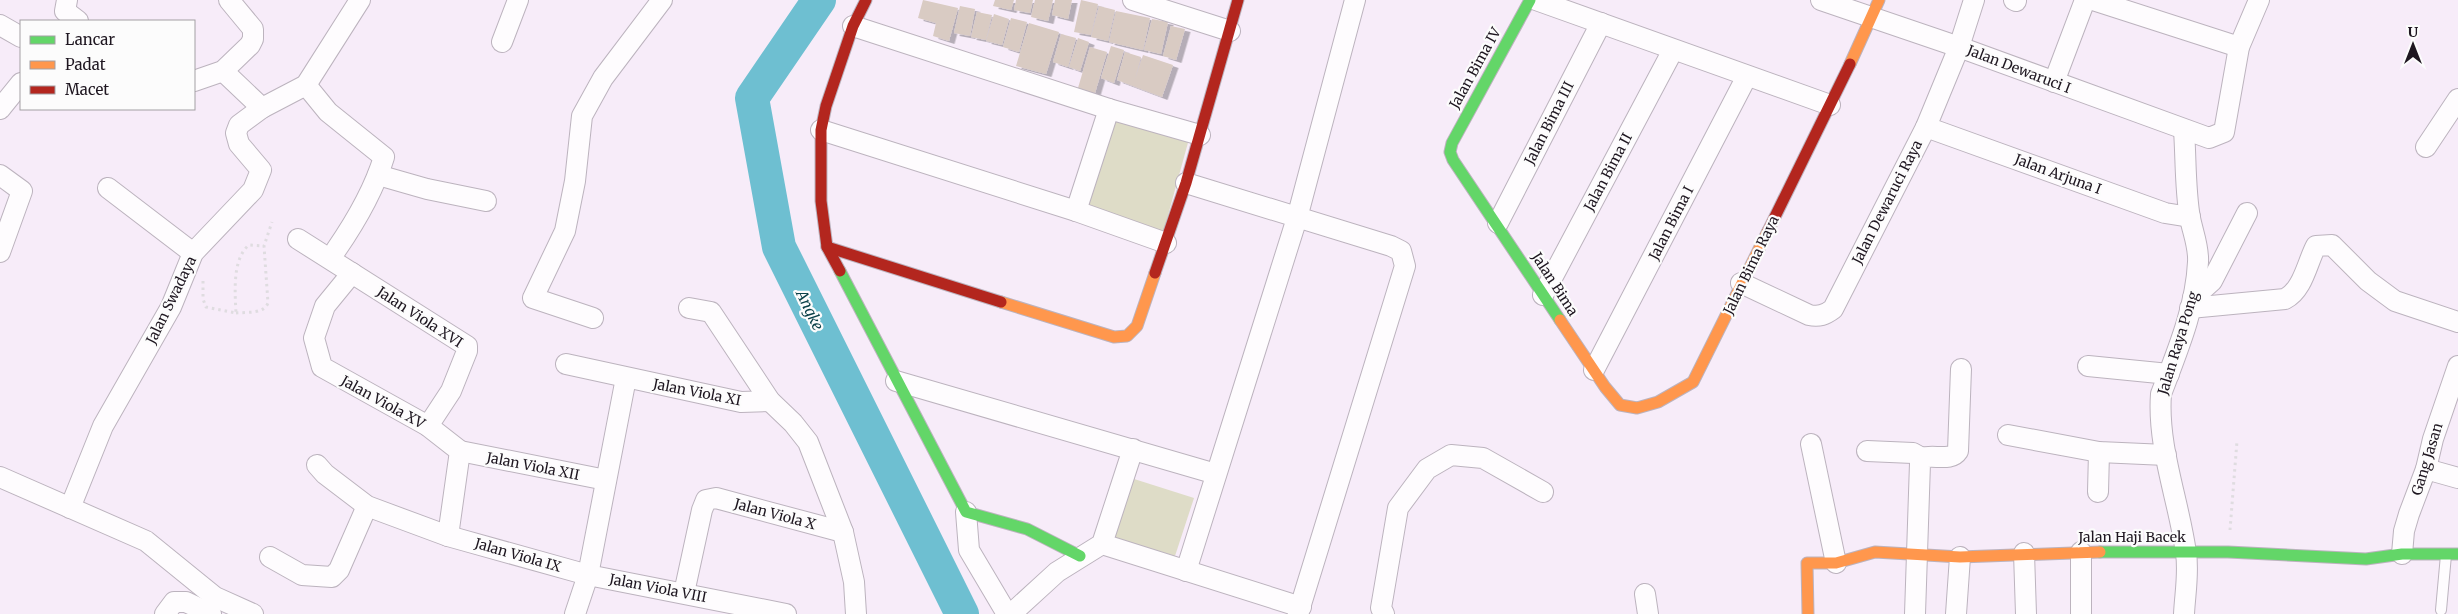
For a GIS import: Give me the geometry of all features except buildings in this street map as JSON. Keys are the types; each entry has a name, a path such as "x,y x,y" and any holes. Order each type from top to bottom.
{"street":[{"path":"67,0 65,11 77,20"},
{"path":"195,81 223,71 250,45 253,39 253,29 229,0"},
{"path":"336,250 356,220 378,174 384,155 328,112 306,85 360,0"},
{"path":"502,42 518,0"},
{"path":"593,318 533,298 565,231 575,181 582,116 603,78 662,0"},
{"path":"866,0 853,26 826,106 821,130 821,201 827,247 966,512 969,550 1007,614"},
{"path":"1133,0 1230,31"},
{"path":"827,247 1114,337 1126,336 1137,326 1186,183 1238,0"},
{"path":"1186,571 1297,218 1355,0"},
{"name":"Jalan Bima IV","path":"1450,152 1452,143 1474,100 1530,0"},
{"path":"1536,0 1830,105"},
{"name":"Jalan Dewaruci I","path":"1821,0 1876,9 1959,46 2209,138 2217,137 2224,132 2239,47"},
{"name":"Jalan Dewaruci Raya","path":"1741,283 1809,315 1817,317 1826,315 1833,309 1926,127 1959,46 1974,0"},
{"path":"2054,82 2085,0"},
{"path":"2093,0 2239,47 2259,0"},
{"name":"Jalan Bima Raya","path":"1650,405 1678,393 1693,382 1876,9"},
{"name":"Jalan Bima III","path":"1498,223 1601,23"},
{"path":"0,25 20,36"},
{"path":"853,26 1109,109 1200,135"},
{"name":"Jalan Bima II","path":"1543,295 1673,50"},
{"path":"223,71 262,108"},
{"name":"Jalan Bima I","path":"1594,370 1746,76"},
{"path":"0,109 20,84"},
{"name":"Jalan Swadaya","path":"70,508 103,426 171,307 193,253 253,190 261,170 238,144 236,133 239,125 262,108 306,85"},
{"path":"2426,147 2458,99"},
{"path":"1076,212 1109,109"},
{"name":"Jalan Arjuna I","path":"1926,127 2165,213 2190,217"},
{"path":"821,130 1166,243"},
{"name":"Jalan Raya Pong","path":"2184,130 2190,217 2196,234 2198,260 2192,303 2162,394 2160,408 2166,455 2186,552 2188,572 2184,614"},
{"name":"Jalan Bima","path":"1450,152 1453,160 1498,223 1543,295 1620,406 1633,409 1650,405"},
{"path":"378,174 427,189 486,201"},
{"path":"0,175 22,191 0,252"},
{"path":"1102,544 1300,610 1405,266 1401,252 1390,246 1186,183"},
{"path":"108,188 193,253"},
{"path":"2192,303 2212,281 2247,213"},
{"name":"Jalan Viola XVI","path":"298,239 467,346 467,351 450,391 428,426"},
{"path":"2192,303 2285,299 2292,295 2299,285 2316,246 2332,245 2368,281 2395,301 2458,322"},
{"name":"Jalan Viola XV","path":"352,273 325,306 314,338 322,367 428,426 460,452"},
{"path":"689,308 711,312 770,401 793,423 808,442 844,532 854,582 856,614"},
{"name":"Jalan Viola XI","path":"566,364 741,402 770,401"},
{"path":"2088,366 2169,374"},
{"name":"Gang Jasan","path":"2402,554 2404,531 2409,514 2426,469 2433,439 2458,366"},
{"path":"1867,452 1912,453 1922,458 1950,456 1958,451 1961,370"},
{"path":"575,614 588,575 626,378"},
{"path":"896,381 1216,474"},
{"path":"2008,435 2099,452 2166,455"},
{"path":"1811,444 1836,563"},
{"path":"1011,614 1057,572 1102,544 1133,449"},
{"path":"448,536 460,452"},
{"name":"Jalan Viola XII","path":"460,452 606,480"},
{"path":"2098,492 2099,452"},
{"path":"1384,614 1382,608 1398,508 1427,469 1451,455 1483,458 1543,492"},
{"path":"1915,614 1922,458"},
{"name":"Jalan Viola IX","path":"317,465 325,474 367,506 448,536 588,575"},
{"path":"2426,469 2458,478"},
{"path":"0,477 146,541 215,597 253,614"},
{"name":"Jalan Viola X","path":"684,593 702,510 706,500 716,498 844,532"},
{"path":"270,557 302,575 332,577 339,570 367,506"},
{"path":"966,512 1027,529 1080,556"},
{"name":"Jalan Haji Bacek","path":"1808,614 1807,564 1836,563 1875,552 1960,557 2024,553 2228,552 2366,559 2402,554 2452,554"},
{"path":"2081,552 2081,614"},
{"path":"2024,553 2026,614"},
{"path":"1956,614 1960,557"},
{"name":"Jalan Viola VIII","path":"588,575 786,614"},
{"path":"1645,594 1648,614"},
{"path":"169,608 186,602 211,614"}],"lane":[{"path":"2441,610 2452,554"}],"path":[{"path":"203,275 202,299 206,307 236,313 261,311 266,308 268,303 264,246 272,222"},
{"path":"236,313 235,287 243,250 249,245 264,246"},
{"path":"2228,552 2237,441"}],"shaded area":[{"path":"1112,116 1189,139 1162,237 1083,208"},
{"path":"1131,478 1194,498 1175,556 1112,537"}],"waterway":[{"name":"Angke","path":"819,0 752,98 779,247 962,614"}],"traffic: fast":[{"path":"1530,0 1452,143 1450,152 1453,160 1560,320"},
{"path":"840,271 966,512 1027,529 1080,556"},
{"path":"2100,552 2228,552 2366,559 2402,554 2458,554"}],"traffic: slow":[{"path":"1850,64 1879,0"},
{"path":"1560,320 1605,387 1620,405 1637,408 1658,402 1693,382 1768,231"},
{"path":"1001,302 1114,337 1127,336 1137,326 1155,273"},
{"path":"1808,614 1807,563 1836,563 1875,552 1960,557 2100,552"}],"traffic: jam":[{"path":"840,271 827,247 821,201 821,130 826,106 853,26 866,0"},
{"path":"1155,273 1186,183 1238,0"},
{"path":"1768,231 1850,64"},
{"path":"827,247 1001,302"}]}
